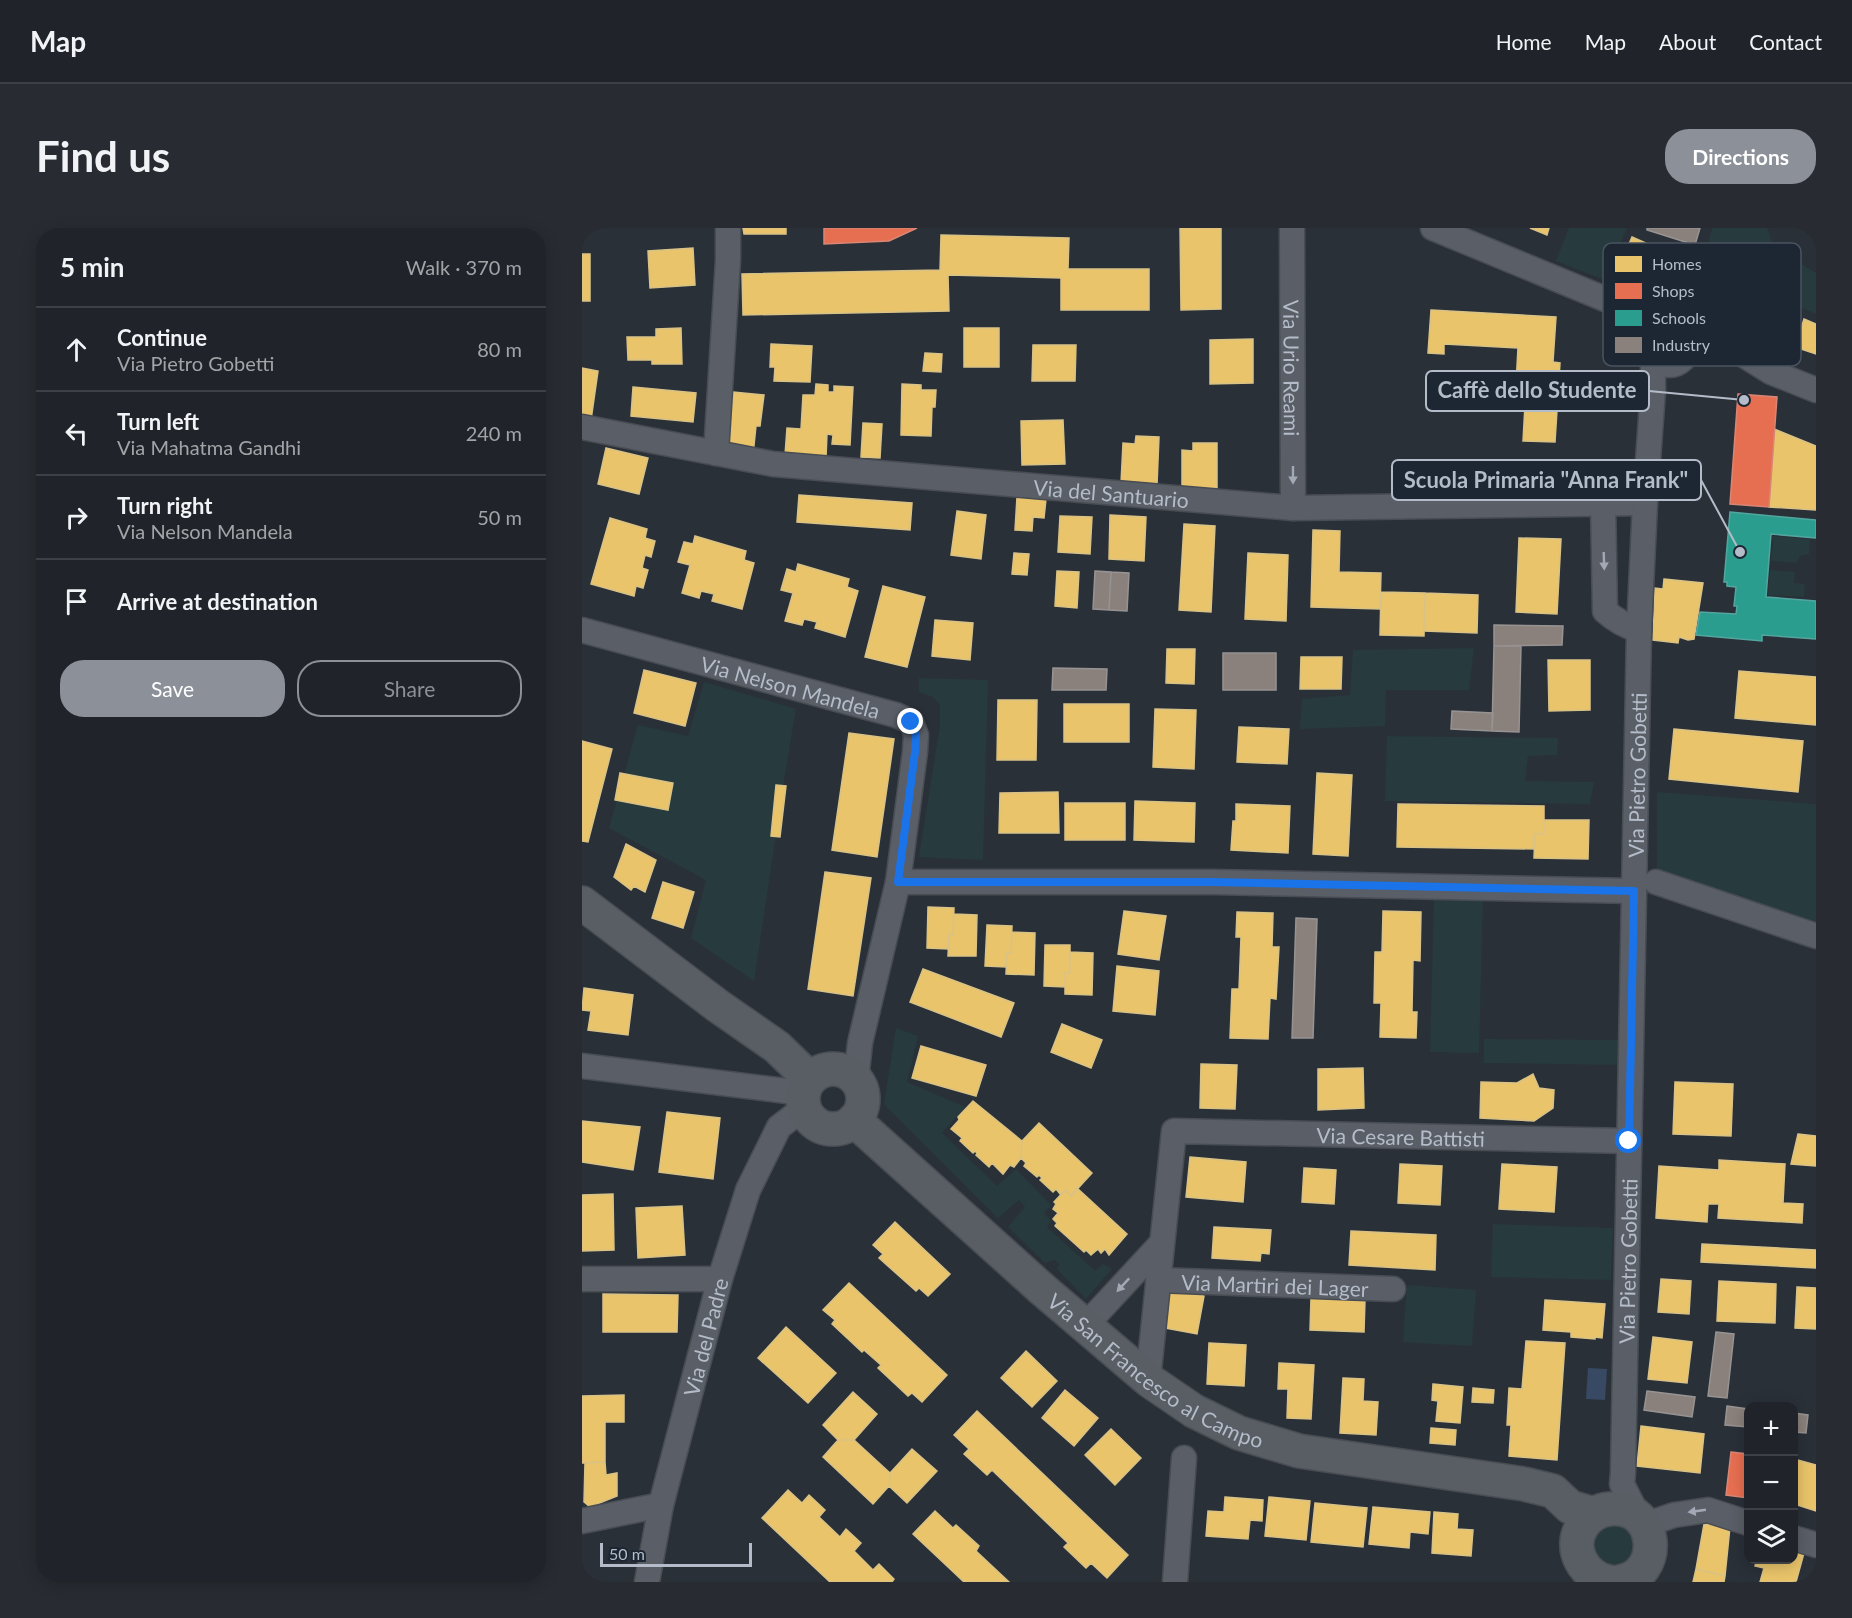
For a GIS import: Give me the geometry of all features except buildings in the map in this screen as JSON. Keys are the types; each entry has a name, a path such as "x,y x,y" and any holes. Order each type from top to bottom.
{"street":[{"path":"716,453 728,228"},
{"name":"Via Urio Reami","path":"1292,228 1293,508"},
{"path":"1433,228 1603,298"},
{"name":"Via Pietro Gobetti","path":"1606,1502 1645,886 1639,630 1645,503 1653,390 1661,366"},
{"path":"1733,366 1771,372"},
{"path":"1761,366 1816,390"},
{"name":"Via del Santuario","path":"582,427 773,464 1293,508 1645,503"},
{"path":"1603,502 1605,611 1627,627 1639,630"},
{"name":"Via Nelson Mandela","path":"582,630 896,714 911,722 916,735 915,752 898,882"},
{"path":"582,1066 823,1086 861,1088 862,1105 854,1120 846,1126 836,1129 826,1128 809,1118 823,1086 860,1043 898,882 1645,886 1816,936"},
{"path":"582,903 596,916 777,1047 823,1086"},
{"name":"Via del Padre","path":"647,1582 661,1505 720,1280 747,1190 779,1127 823,1086"},
{"name":"Via San Francesco al Campo","path":"854,1120 969,1225 1085,1326 1150,1381 1194,1411 1239,1432 1299,1451 1524,1484 1552,1491 1570,1507 1606,1502"},
{"name":"Via Cesare Battisti","path":"1174,1131 1629,1141"},
{"name":"Via Martiri dei Lager","path":"1150,1381 1149,1370 1161,1244 1174,1131"},
{"path":"1085,1326 1161,1244"},
{"path":"582,1279 720,1280"},
{"name":"Via Martiri dei Lager","path":"1158,1280 1393,1289"},
{"path":"1175,1582 1184,1458"},
{"path":"1524,1484 1607,1575"},
{"path":"1606,1502 1628,1511 1642,1521 1650,1535 1651,1547 1649,1558 1643,1568 1607,1575 1580,1529 1606,1502"},
{"path":"582,1521 661,1505"},
{"path":"1642,1521 1708,1510 1744,1521"},
{"path":"1798,1539 1816,1545"}],"green space":[{"path":"1569,228 1627,228 1621,243 1603,243 1603,279 1556,261"},
{"path":"1712,228 1767,228 1773,243 1708,243"},
{"path":"1801,264 1816,273 1816,314 1801,308"},
{"path":"1773,536 1810,539 1809,554 1800,556 1796,563 1771,561"},
{"path":"1770,570 1795,572 1794,583 1805,584 1804,597 1768,595"},
{"path":"1474,648 1469,690 1386,690 1385,726 1300,729 1302,699 1350,695 1353,650"},
{"path":"919,678 988,680 983,860 919,857 940,725 940,704 933,697 919,692"},
{"path":"704,682 796,709 754,981 691,938 706,880 609,828 638,725 688,736"},
{"path":"1387,736 1558,738 1557,755 1528,756 1525,781 1594,782 1590,804 1385,801"},
{"path":"1657,792 1816,804 1816,928 1657,873"},
{"path":"1434,897 1483,898 1479,1053 1430,1052"},
{"path":"896,1028 918,1036 907,1082 965,1107 942,1133 997,1186 1016,1169 1051,1205 1044,1213 1051,1221 1047,1227 1095,1271 1103,1264 1112,1269 1086,1299 1057,1269 1059,1264 1055,1260 1045,1263 1008,1227 1025,1207 1019,1200 998,1218 884,1104"},
{"path":"1484,1039 1622,1040 1619,1065 1484,1063"},
{"path":"1493,1224 1613,1228 1611,1280 1491,1277"},
{"path":"1407,1285 1476,1290 1472,1346 1403,1342"},
{"path":"1608,1521 1630,1528 1635,1550 1624,1564 1616,1567 1598,1564 1590,1535"}],"water":[{"path":"1588,1368 1607,1369 1605,1400 1586,1399"}],"place":[{"name":"Caffè dello Studente","path":"1744,400"},
{"name":"Scuola Primaria \"Anna Frank\"","path":"1740,552"}],"route":[{"path":"911,722 916,735 915,752 898,882 1213,882 1634,891 1629,1141"}]}
